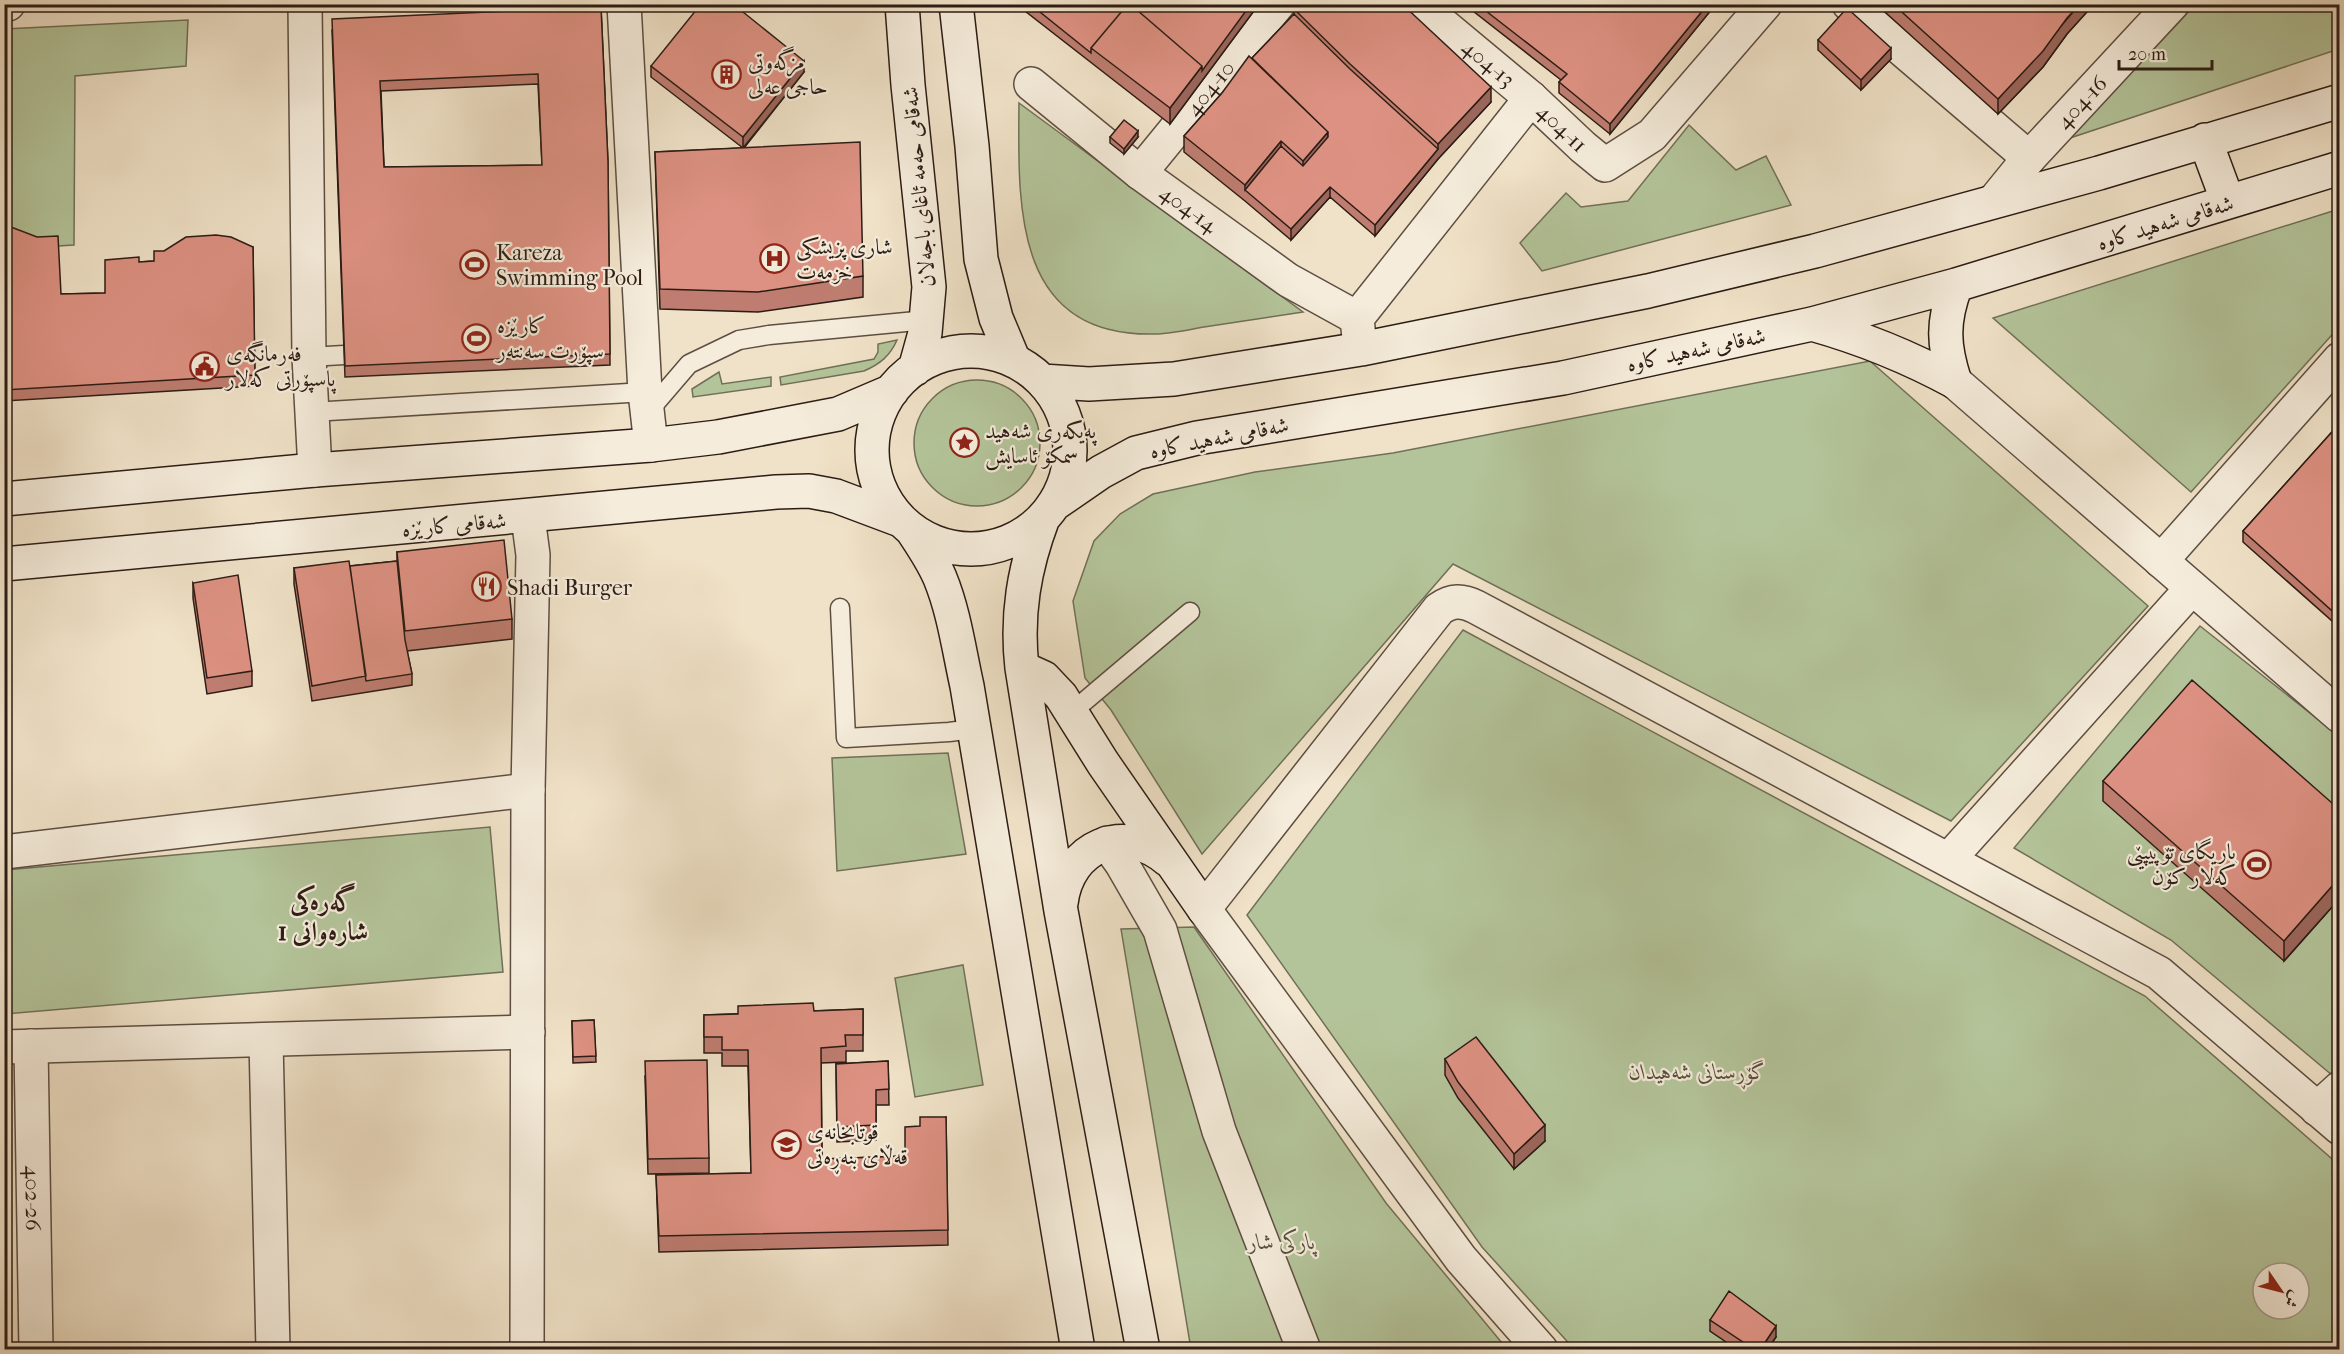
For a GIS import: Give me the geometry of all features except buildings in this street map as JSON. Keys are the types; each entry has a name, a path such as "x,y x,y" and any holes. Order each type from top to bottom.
{"street":[{"path":"305,4 309,357 315,470"},
{"path":"624,4 647,417"},
{"name":"شەقامی حەمە ئاغای باجەلان","path":"902,4 929,287 927,320 915,369"},
{"path":"956,4 972,146 981,259 996,318 1014,361"},
{"name":"404-10","path":"1140,173 1278,4"},
{"name":"404-13","path":"1418,4 1531,98"},
{"name":"404-11","path":"1359,334 1531,98 1605,165 1652,135 1765,4"},
{"path":"1849,4 2029,158"},
{"name":"404-16","path":"1994,201 2029,158 2172,4"},
{"name":"404-14","path":"1031,84 1140,173 1359,334"},
{"path":"1042,381 1089,384 1151,382 1359,334 1544,313 1717,275 1994,201 2340,101"},
{"path":"2205,140 2228,202"},
{"name":"شەقامی شەهید کاوە","path":"1048,512 1120,460 1143,450 1169,443 1563,378 1812,324 1956,285 2340,168"},
{"path":"1955,382 1945,343 1945,320 1956,285"},
{"path":"1812,324 1842,332 1899,354 1955,382 2340,716"},
{"path":"1078,1350 967,686 951,611 940,577 926,551 883,497 874,471 872,443 878,415 892,391 915,369 938,357 963,351 989,353 1014,361 1042,381 1056,398 1065,419 1070,441 1069,464 1064,485 1048,512 1029,559 1021,596 1019,634 1022,669 1061,905 1143,1350"},
{"path":"2161,561 2340,359"},
{"path":"4,499 315,470 647,417 718,437 838,414 892,391"},
{"name":"شەقامی کارێزە","path":"4,564 528,517 776,492 809,492 856,502 906,525"},
{"path":"906,525 937,544 965,550 994,547 1021,536 1048,512"},
{"path":"527,1350 528,790 532,555 528,517"},
{"path":"1949,859 2192,588"},
{"path":"1204,909 1439,609 1457,601 1476,607 2159,973 2332,1108"},
{"path":"1022,669 1044,678 1073,711 1103,763 1204,909 1461,1259 1541,1350"},
{"path":"4,852 528,790"},
{"path":"1061,905 1067,879 1074,867 1083,857 1107,843 1131,841 1155,849 1173,865"},
{"path":"1107,843 1122,864 1160,930 1219,1131 1304,1350"},
{"path":"18,1047 528,1032"},
{"path":"266,1040 273,1350"},
{"name":"402-26","path":"18,1047 36,1350"}],"lane":[{"path":"312,412 647,417 689,364 739,340 927,320"},
{"path":"309,357 344,355"},
{"path":"840,608 846,738 973,729"},
{"path":"1073,711 1190,612"}],"green space":[{"path":"2195,5 2339,5 2339,49 2070,138"},
{"path":"188,20 186,66 75,76 74,245 58,246 5,238 4,29"},
{"path":"1019,103 1303,312 1154,334 1108,329 1073,314 1049,289 1033,258 1024,222 1020,183"},
{"path":"1689,125 1736,170 1766,156 1791,205 1542,271 1520,243 1566,193 1581,207 1628,201"},
{"path":"2339,209 2339,327 2191,492 1993,318"},
{"path":"897,340 884,359 864,371 781,385 780,377 874,359 878,352 878,344"},
{"path":"1870,361 2148,606 1951,821 1453,564 1202,854 1111,710 1085,678 1073,601 1094,541 1120,514 1153,494 1255,472 1393,453"},
{"path":"719,372 722,384 771,377 771,386 693,397 692,389"},
{"path":"977,380 1001,385 1022,398 1035,419 1040,443 1035,467 1022,488 1001,501 977,506 953,501 932,488 919,467 914,443 919,419 932,398 953,385"},
{"path":"2200,626 2339,736 2339,1081 2171,940 2014,848"},
{"name":"گۆڕستانی شەهیدان","path":"1463,630 2145,996 2339,1165 2339,1349 1574,1349 1482,1247 1247,915"},
{"path":"948,753 966,854 837,871 832,758"},
{"path":"490,827 503,972 5,1014 5,870"},
{"name":"پارکی شار","path":"1194,927 1386,1203 1507,1349 1191,1349 1121,929"},
{"path":"963,965 983,1085 915,1097 895,978"}],"place":[{"name":"مزگەوتی حاجی عەلی","path":"727,74"},
{"name":"شاری پزیشکی خزمەت","path":"775,259"},
{"name":"Kareza Swimming Pool","path":"475,265"},
{"name":"کارێزە سپۆرت سەنتەر","path":"476,338"},
{"name":"فەرمانگەی پاسپۆرتی کەلار","path":"205,366"},
{"name":"پەیکەری شەهید سمکۆ ئاسایش","path":"964,443"},
{"name":"Shadi Burger","path":"486,587"},
{"name":"یاریگای تۆپیپێی کەلار کۆن","path":"2257,864"},
{"name":"قوتابخانەی قەڵای بنەڕەتی","path":"786,1144"}],"district":[{"name":"گەرەکی شارەوانی 1","path":"323,916"}]}
